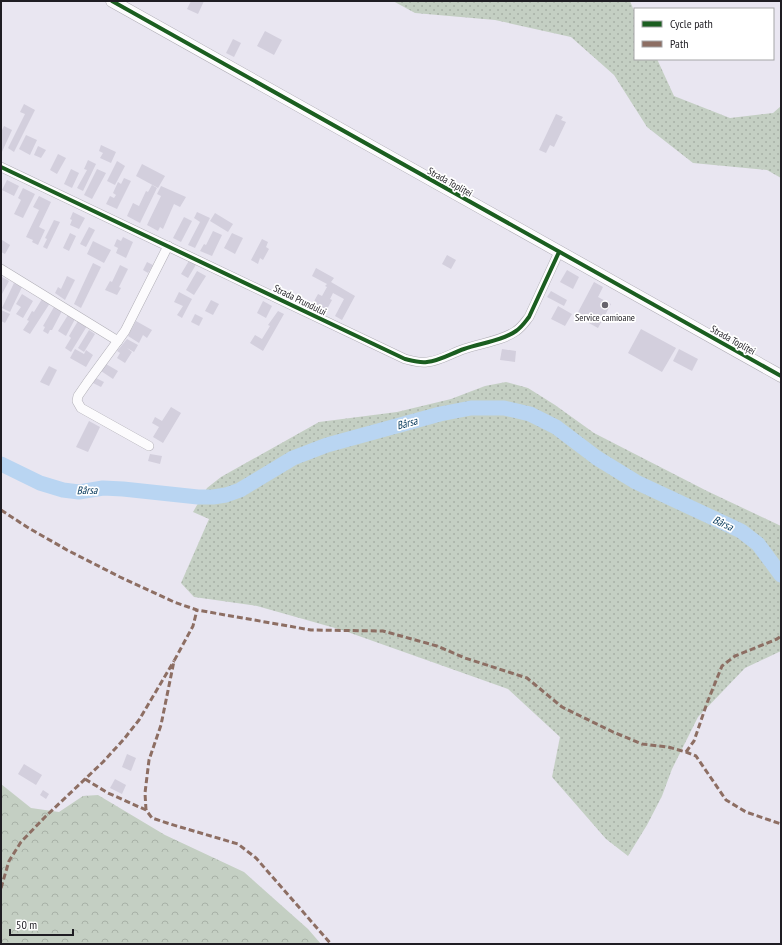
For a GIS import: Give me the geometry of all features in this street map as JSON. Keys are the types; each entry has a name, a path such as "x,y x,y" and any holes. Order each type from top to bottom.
{"street":[{"name":"Strada Topliței","path":"112,1 781,376"},
{"name":"Strada Prundului","path":"1,167 406,359 416,362 437,360 466,348 499,339 516,331 529,317 559,252"},
{"path":"149,446 81,408 78,405 78,396 118,341 132,318 168,246"},
{"path":"1,269 118,341"}],"green space":[{"path":"393,1 630,1 634,11 634,60 657,60 674,96 730,118 773,113 781,106 781,178 767,170 693,163 647,127 614,75 571,37 495,20 415,13"},
{"path":"506,382 528,388 594,433 707,491 781,526 781,651 745,668 698,717 672,769 662,796 647,825 628,856 606,839 552,777 560,737 508,689 342,630 257,606 194,597 181,583 209,519 193,512 207,488 221,477 319,422 397,412 451,399 485,386"},
{"path":"1,784 31,808 59,812 83,796 98,795 165,835 244,872 308,929 321,944 1,944"}],"building":[{"path":"191,1 204,1 198,14 187,9"},
{"path":"265,31 282,40 274,55 257,46"},
{"path":"233,39 241,43 234,57 226,53"},
{"path":"24,104 35,110 14,152 8,148 25,114 20,112"},
{"path":"556,114 563,117 561,120 566,122 554,147 550,145 546,153 539,150"},
{"path":"4,126 12,130 1,154 1,132"},
{"path":"26,135 37,140 30,155 19,149"},
{"path":"101,145 116,152 111,163 100,158 103,153 99,151"},
{"path":"38,146 46,150 41,158 34,155"},
{"path":"58,154 66,158 57,174 50,170"},
{"path":"88,160 96,164 83,191 77,188 87,170 84,169"},
{"path":"117,161 125,166 115,185 107,181"},
{"path":"142,164 165,176 158,188 136,176"},
{"path":"71,169 79,173 72,188 64,184"},
{"path":"97,169 106,173 92,199 84,195"},
{"path":"124,178 131,181 117,209 106,204 110,196 114,198 116,195 113,193 118,182 121,184"},
{"path":"7,180 19,186 14,196 2,190"},
{"path":"152,185 157,188 140,223 127,216 133,203 139,206 146,191 148,192"},
{"path":"161,186 186,197 180,207 174,204 163,229 160,227 158,231 147,225 161,196 157,194"},
{"path":"23,188 35,194 23,218 14,214 21,200 18,198"},
{"path":"39,196 51,202 39,227 45,230 38,245 32,242 33,240 26,237 39,210 33,207"},
{"path":"73,212 85,218 79,229 70,225 72,220 70,219"},
{"path":"197,212 210,218 195,248 188,245 200,222 194,218"},
{"path":"215,213 233,224 228,232 210,221"},
{"path":"184,217 192,221 181,242 173,238"},
{"path":"54,220 60,222 47,249 43,247 47,239 45,238"},
{"path":"89,227 95,230 86,247 80,244"},
{"path":"213,231 222,235 212,256 200,251 204,244 206,245"},
{"path":"70,233 76,236 69,251 63,248"},
{"path":"232,233 243,238 235,254 224,248"},
{"path":"123,237 133,242 126,258 116,253 118,248 114,246 117,239 121,241"},
{"path":"262,239 268,242 266,247 269,249 263,260 260,258 258,264 251,260"},
{"path":"2,240 10,245 5,254 1,252"},
{"path":"93,241 111,250 104,263 87,254"},
{"path":"447,255 456,260 451,269 442,264"},
{"path":"190,259 197,263 188,278 181,274"},
{"path":"147,262 153,265 148,273 143,270"},
{"path":"93,263 101,267 81,308 74,304"},
{"path":"120,265 128,269 119,287 121,288 117,295 105,290 110,281 112,282"},
{"path":"316,268 334,278 331,282 355,296 342,320 335,316 344,299 333,293 330,299 332,300 326,311 313,303 318,294 322,296 327,287 325,286 327,284 312,276"},
{"path":"567,270 579,277 573,289 560,282"},
{"path":"197,271 206,276 194,295 186,290"},
{"path":"67,276 75,280 65,300 55,293 58,287 61,289"},
{"path":"2,277 9,281 2,294 1,293"},
{"path":"594,282 603,287 598,297 611,304 598,328 576,316"},
{"path":"14,283 22,287 10,312 2,308"},
{"path":"551,291 567,300 564,306 547,297"},
{"path":"179,292 192,299 182,318 177,315 183,306 174,302"},
{"path":"22,294 33,301 23,318 16,314 21,307 16,304"},
{"path":"42,299 50,303 30,334 23,330 29,321 27,320 32,311 34,312"},
{"path":"211,300 219,304 213,315 205,311"},
{"path":"263,301 272,306 266,318 257,313"},
{"path":"558,306 572,314 565,326 551,319"},
{"path":"54,307 62,311 52,330 50,330 48,334 43,331 45,327 43,326"},
{"path":"1,310 10,314 5,323 1,321"},
{"path":"278,311 284,314 263,351 250,343 255,335 262,339 270,326 268,325"},
{"path":"195,314 203,318 199,326 191,322"},
{"path":"68,315 75,319 66,336 58,331"},
{"path":"78,321 87,326 71,352 65,348 71,338 69,336"},
{"path":"136,321 152,330 147,338 143,335 139,343 128,336"},
{"path":"641,329 676,348 662,372 628,353"},
{"path":"89,330 95,334 84,352 78,348"},
{"path":"127,339 138,345 134,352 127,348 132,352 125,363 117,358 120,353 117,351"},
{"path":"75,349 84,354 86,350 93,355 86,367 70,358"},
{"path":"502,349 516,351 515,362 500,360"},
{"path":"679,349 698,359 692,371 673,361"},
{"path":"106,364 118,371 113,379 101,371"},
{"path":"49,366 57,370 49,386 40,382"},
{"path":"96,378 104,382 101,387 93,383"},
{"path":"171,407 181,413 163,443 153,437 159,427 152,423 155,417 162,421"},
{"path":"89,421 100,427 88,452 76,447"},
{"path":"150,454 162,456 160,464 148,461"},
{"path":"127,754 136,758 131,771 122,767"},
{"path":"24,764 42,775 36,785 18,774"},
{"path":"115,779 126,785 122,794 110,788"},
{"path":"43,790 49,794 46,799 40,795"}],"waterway":[{"name":"Bârsa","path":"1,464 40,483 63,490 79,492 103,488 198,497 213,497 226,495 240,490 293,458 327,445 440,414 471,408 504,408 530,414 556,427 597,458 636,482 741,531 758,544 781,575"}],"marked path":[{"path":"1,510 67,550 174,602 197,610 311,630 383,631 437,646 465,658 527,678 562,707 613,732 642,744 668,747 696,756 726,800 746,812 781,824"},
{"path":"146,810 145,793 149,760 161,725 174,661 193,626 197,610"},
{"path":"686,752 694,741 722,666 735,656 781,636"},
{"path":"1,888 9,861 21,842 103,762 124,739 139,720 174,661"},
{"path":"85,779 108,793 146,810 152,818 238,844 256,858 331,944"}],"cycle path":[{"path":"112,1 781,376"},
{"path":"1,167 405,359 416,362 437,360 464,349 491,342 518,329 529,317 559,252"}],"place":[{"name":"Service camioane","path":"605,305"}]}
